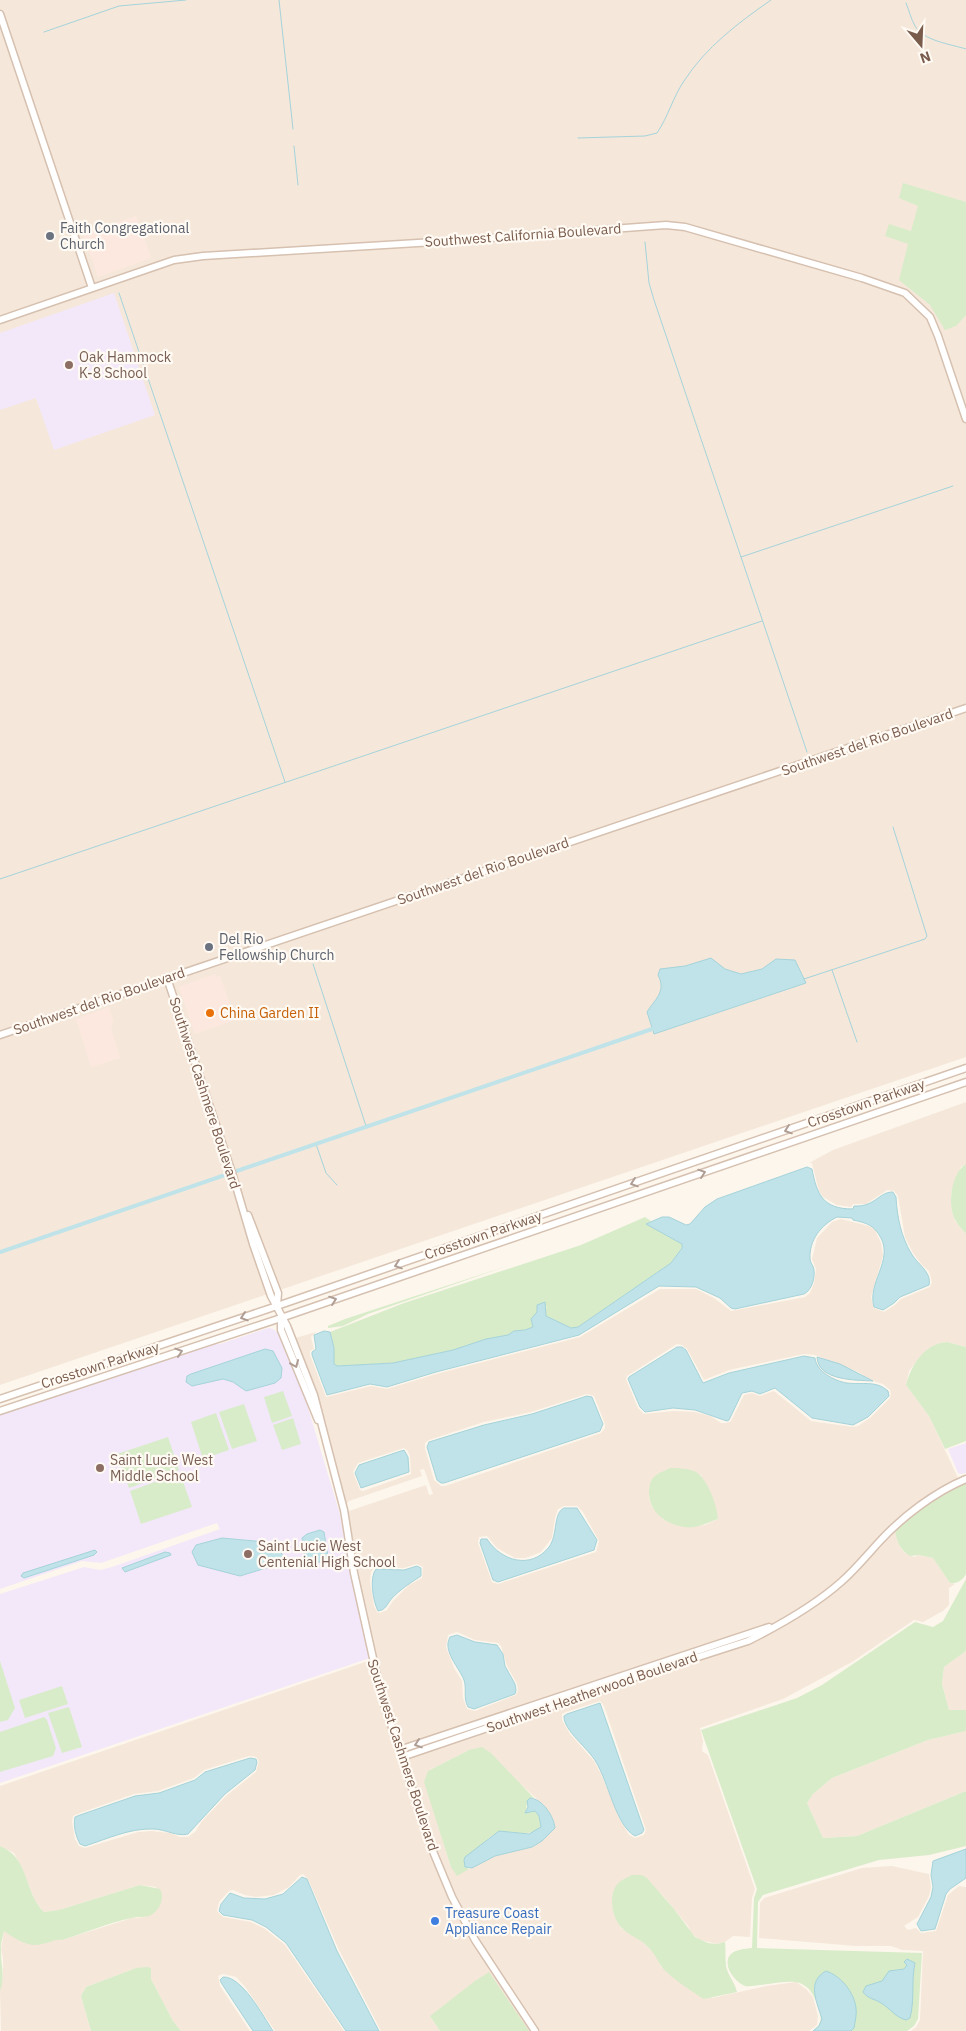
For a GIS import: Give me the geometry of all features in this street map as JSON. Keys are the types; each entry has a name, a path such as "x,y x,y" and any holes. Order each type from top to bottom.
{"street":[{"path":"0,14 92,288"},
{"name":"Southwest California Boulevard","path":"0,320 174,260 203,256 675,226 862,278 905,293 930,317 966,419"},
{"name":"Southwest del Rio Boulevard","path":"0,1035 966,708"},
{"name":"Southwest Cashmere Boulevard","path":"167,978 231,1169 253,1244 271,1296 281,1318 281,1330 322,1427 344,1510 354,1573 381,1694 432,1848 452,1897 475,1940 535,2031"},
{"name":"Crosstown Parkway","path":"0,1398 277,1306 966,1068"},
{"name":"Crosstown Parkway","path":"0,1411 281,1318 966,1082"},
{"name":"Southwest Heatherwood Boulevard","path":"402,1757 614,1684 748,1641 813,1603 840,1583 861,1564 881,1540 920,1506 966,1479"},
{"name":"Southwest Heatherwood Boulevard","path":"399,1750 780,1623"}],"shaded area":[{"path":"0,0 966,0 966,1057 0,1385"},
{"path":"136,216 151,258 98,277 83,234"},
{"name":"Oak Hammock K-8 School","path":"114,293 155,415 54,450 36,398 0,410 0,333"},
{"path":"215,974 216,977 220,976 235,1020 195,1034 179,987"},
{"path":"109,1007 113,1021 111,1029 120,1058 91,1067 76,1019"},
{"path":"966,1102 966,1164 961,1167 951,1193 952,1212 955,1221 966,1234 966,1347 947,1342 939,1343 932,1347 919,1358 909,1371 906,1385 929,1416 959,1480 919,1504 838,1581 812,1601 779,1621 400,1747 383,1694 356,1572 346,1512 426,1485 429,1495 433,1494 424,1469 420,1470 422,1476 349,1501 345,1506 316,1395 295,1338 316,1332 311,1337 314,1349 310,1351 310,1355 326,1397 371,1386 387,1389 436,1374 580,1337 660,1289 696,1289 714,1298 731,1311 805,1297 810,1293 814,1283 816,1269 812,1259 817,1238 832,1222 841,1219 869,1226 875,1230 881,1243 883,1256 871,1297 874,1308 884,1312 901,1299 930,1287 932,1282 929,1271 913,1253 905,1237 898,1196 894,1191 887,1190 866,1204 853,1204 851,1207 837,1205 823,1197 819,1191 812,1163 809,1163 833,1150","holes":["677,1344 687,1349 704,1380 729,1370 804,1354 815,1355 858,1372 873,1381 883,1384 890,1390 891,1394 890,1398 870,1418 853,1427 811,1421 774,1391 760,1396 752,1393 744,1395 731,1421 721,1423 710,1416 695,1412 673,1411 644,1414 638,1408 626,1379 627,1376","587,1394 594,1396 605,1428 601,1433 441,1486 434,1480 425,1443 484,1422 531,1412","404,1448 410,1456 411,1474 363,1491 360,1490 353,1472 358,1463","701,1475 718,1519 705,1525 685,1527 664,1520 652,1507 649,1498 649,1487","564,1506 577,1506 583,1512 599,1541 596,1552 498,1584 492,1582 478,1543 479,1537 487,1536 497,1548 515,1558 525,1558 541,1552 552,1538 558,1509","417,1564 423,1567 422,1578 409,1585 387,1610 380,1613 377,1612 374,1606 370,1582 371,1572 374,1568 404,1568","457,1632 475,1640 498,1643 501,1646 507,1666 517,1684 518,1690 516,1695 475,1711 467,1709 463,1698 462,1681 454,1668 446,1647 448,1635"]},
{"name":"Saint Lucie West Centenial High School","path":"268,1328 278,1333 302,1388 339,1511 370,1658 0,1783 0,1594 84,1567 100,1570 112,1567 220,1529 217,1523 101,1563 82,1561 0,1589 0,1414 212,1343 220,1344"},
{"path":"966,1443 966,1473 961,1474 958,1473 948,1449"},
{"path":"895,1531 900,1547 905,1553 914,1557 919,1555 933,1558 950,1583 955,1584 949,1588 949,1605 943,1611 923,1622 914,1620 852,1662 783,1699 700,1728 703,1741 702,1751 708,1755 755,1889 752,1898 750,1937 733,1936 725,1942 717,1944 700,1940 691,1933 688,1926 664,1897 642,1875 613,1892 612,1901 614,1914 621,1928 642,1941 657,1956 661,1967 673,1976 712,1998 766,1986 796,1982 813,1997 818,2016 817,2025 809,2031 537,2031 483,1949 453,1896 404,1759 608,1688 749,1643 841,1585","holes":["600,1701 604,1706 646,1830 644,1835 635,1838 629,1835 620,1820 594,1761 570,1734 562,1720 562,1714","469,1750 491,1753 502,1767 539,1801 546,1837 532,1847 495,1856 469,1869 451,1867 443,1841 428,1771"]},
{"path":"966,1651 966,1710 949,1710 942,1684 944,1667"},
{"path":"371,1660 450,1898 533,2031 430,2016 440,2031 381,2031 339,1950 308,1879 303,1874 289,1887 274,1895 256,1897 233,1890 229,1891 219,1902 217,1911 223,1917 251,1922 265,1929 285,1945 344,2031 275,2031 246,1988 236,1977 223,1974 218,1976 220,1986 250,2031 181,2031 173,2021 151,1979 151,1968 136,1968 86,1987 81,1996 91,2031 1,2031 0,1991 3,1976 3,1958 1,1950 4,1931 14,1937 62,1940 132,1918 145,1917 156,1887 140,1885 59,1910 44,1912 35,1901 14,1853 0,1846 0,1786","holes":["249,1756 256,1757 259,1761 256,1772 226,1796 202,1821 195,1832 188,1837 152,1831 138,1832 85,1848 79,1846 75,1839 72,1822 73,1816 134,1794 158,1791 194,1778 204,1770"]},
{"path":"966,1731 966,1791 857,1836 823,1838 807,1803 813,1794 832,1778 928,1740"},
{"path":"892,1866 929,1874 931,1887 929,1896 918,1917 904,1926 908,1930 916,1928 921,1933 936,1931 948,1895 959,1886 966,1887 966,2031 911,2031 920,2020 923,1951 902,1950 891,1946 856,1946 759,1938 760,1903 764,1898 862,1868"}],"green space":[{"path":"903,183 966,202 966,315 956,326 945,330 930,305 899,280 908,244 885,236 889,224 911,231 918,206 899,198"},
{"path":"966,1164 966,1234 954,1218 951,1197 957,1174"},
{"path":"645,1217 651,1221 646,1224 682,1244 682,1247 671,1263 578,1327 571,1328 546,1316 547,1306 534,1316 533,1327 514,1331 509,1335 486,1339 453,1350 393,1363 337,1366 334,1364 334,1348 330,1332 404,1303 581,1245"},
{"path":"510,1265 368,1314 343,1326 328,1328 328,1326 345,1319"},
{"path":"947,1342 966,1347 966,1441 945,1449 929,1416 906,1385 911,1370 920,1356 932,1346"},
{"path":"283,1391 292,1416 272,1423 264,1397"},
{"path":"244,1404 257,1441 232,1449 219,1412"},
{"path":"216,1413 229,1450 203,1459 191,1422"},
{"path":"293,1418 301,1444 282,1450 273,1425"},
{"path":"168,1437 179,1470 129,1488 117,1454"},
{"path":"670,1468 688,1469 699,1474 707,1485 716,1506 718,1519 688,1527 671,1523 659,1516 650,1499 650,1485 655,1476"},
{"path":"180,1473 192,1507 141,1524 130,1491"},
{"path":"966,1482 966,1574 960,1581 950,1583 933,1558 919,1555 910,1556 904,1551 898,1542 895,1531 922,1508"},
{"path":"966,1579 966,1651 944,1667 942,1684 949,1710 966,1710 966,1731 928,1740 832,1778 813,1794 807,1803 823,1838 857,1836 966,1791 966,1846 929,1855 879,1860 763,1895 758,1902 757,1948 922,1953 918,2019 914,2026 907,2031 813,2031 820,2023 820,2012 811,1991 805,1986 798,1983 782,1982 745,1986 737,1981 729,1969 728,1959 732,1953 752,1948 754,1898 757,1889 701,1730 797,1698 822,1685 915,1622 933,1627 943,1621"},
{"path":"0,1661 15,1708 8,1720 0,1722"},
{"path":"62,1686 68,1704 25,1718 19,1700"},
{"path":"69,1707 82,1747 62,1753 48,1713"},
{"path":"44,1717 47,1720 56,1748 53,1756 0,1772 0,1732"},
{"path":"482,1747 491,1753 534,1798 530,1798 527,1801 526,1813 535,1811 539,1816 541,1827 528,1833 501,1832 491,1836 465,1867 469,1869 457,1876 451,1867 424,1782 428,1771 469,1750"},
{"path":"0,1846 10,1851 17,1858 32,1895 44,1912 59,1910 140,1885 160,1889 162,1896 161,1904 149,1916 134,1917 45,1944 32,1945 22,1942 4,1931 1,1945 3,1975 0,1991"},
{"path":"632,1875 642,1875 647,1878 695,1937 708,1943 717,1944 725,1942 726,1966 737,1992 704,1999 669,1974 645,1944 620,1925 614,1915 612,1896 616,1886"},
{"path":"136,1968 151,1968 151,1979 173,2021 181,2031 91,2031 81,1996 86,1987"},
{"path":"489,1972 529,2031 440,2031 430,2016"}],"water":[{"path":"711,958 725,969 741,974 762,969 776,959 795,960 806,983 654,1034 647,1012 659,995 661,986 658,975 660,969 685,966"},
{"path":"807,1167 812,1169 816,1186 823,1199 835,1206 853,1209 854,1206 867,1204 884,1194 893,1192 896,1197 902,1233 914,1257 926,1272 929,1285 900,1297 883,1310 874,1307 874,1289 884,1255 881,1238 873,1227 852,1218 837,1217 826,1224 814,1239 810,1252 810,1259 814,1269 813,1280 811,1287 804,1294 735,1309 731,1308 720,1298 696,1287 659,1286 579,1335 436,1372 387,1387 370,1384 327,1395 312,1355 312,1352 316,1349 314,1335 324,1331 330,1332 334,1348 334,1364 337,1366 393,1363 453,1350 486,1339 508,1335 514,1331 525,1330 533,1327 531,1319 537,1312 537,1305 545,1302 546,1316 571,1328 578,1327 671,1263 682,1248 682,1244 646,1224 662,1217 669,1217 686,1225 690,1224 705,1207 717,1199"},
{"path":"677,1347 682,1347 686,1350 703,1383 729,1373 804,1356 815,1358 822,1371 831,1378 847,1383 879,1385 888,1391 889,1396 868,1417 853,1425 812,1418 775,1388 760,1394 752,1391 742,1393 727,1421 695,1410 673,1408 645,1412 640,1407 628,1379"},
{"path":"265,1349 273,1351 282,1368 281,1378 275,1383 246,1391 233,1382 223,1379 192,1386 186,1382 187,1376 191,1374"},
{"path":"817,1357 840,1364 873,1381 839,1378 831,1375 819,1365"},
{"path":"587,1396 592,1397 603,1424 600,1431 444,1483 437,1480 427,1447 429,1442 484,1425 532,1414"},
{"path":"404,1450 408,1457 409,1472 361,1488 355,1473 359,1465"},
{"path":"564,1508 577,1508 597,1540 594,1550 498,1582 493,1580 480,1543 481,1539 487,1539 500,1553 508,1557 516,1560 534,1559 542,1554 552,1542 558,1515"},
{"path":"320,1530 324,1532 328,1557 325,1561 308,1564 305,1560 302,1538 307,1534"},
{"path":"222,1538 276,1543 284,1558 276,1565 240,1576 198,1565 192,1552 196,1545"},
{"path":"95,1550 97,1552 94,1555 24,1578 21,1576 23,1573"},
{"path":"165,1552 171,1555 125,1572 122,1568"},
{"path":"417,1566 421,1568 421,1576 392,1598 385,1608 378,1611 372,1590 376,1569 404,1570"},
{"path":"457,1635 475,1642 497,1645 503,1654 505,1666 515,1684 515,1694 474,1709 468,1707 464,1680 448,1648 450,1637"},
{"path":"600,1703 644,1830 635,1836 628,1831 617,1813 596,1762 572,1733 565,1721 564,1716 567,1714"},
{"path":"250,1758 256,1759 255,1770 225,1794 188,1834 144,1829 119,1834 85,1846 80,1844 77,1838 74,1824 75,1817 135,1796 159,1793 195,1780 205,1772"},
{"path":"530,1798 535,1799 547,1809 555,1828 542,1841 532,1847 495,1856 472,1868 465,1867 465,1857 499,1831 529,1834 541,1827 539,1816 535,1811 525,1813 528,1807 527,1801"},
{"path":"966,1849 966,1878 946,1894 935,1929 921,1931 917,1924 931,1897 933,1861"},
{"path":"302,1877 307,1879 337,1951 379,2031 346,2031 286,1943 266,1927 252,1920 223,1915 219,1911 221,1904 230,1893 244,1898 265,1899 283,1894"},
{"path":"907,1959 915,1963 910,2018 906,2020 879,2002 869,1998 863,1992 866,1986 882,1981 889,1971 904,1969 907,1965 904,1962"},
{"path":"826,1971 842,1981 853,1996 856,2013 854,2028 851,2031 813,2031 819,2026 822,2019 815,1993 816,1981"},
{"path":"223,1977 230,1978 245,1990 273,2031 253,2031 222,1984 220,1980"}],"waterway":[{"path":"44,32 119,6 186,0"},
{"path":"279,0 293,129"},
{"path":"578,138 645,136 657,133 680,87 702,57 712,46 771,0"},
{"path":"906,3 915,26 919,31 931,39 966,49"},
{"path":"294,146 298,185"},
{"path":"645,242 649,283 654,300 807,752"},
{"path":"119,293 285,782"},
{"path":"741,557 953,486"},
{"path":"0,879 762,621"},
{"path":"804,979 925,939 927,936 893,827"},
{"path":"313,964 366,1126"},
{"path":"832,970 857,1042"},
{"path":"0,1252 652,1029"},
{"path":"316,1144 326,1173 337,1185"}],"place":[{"name":"Faith Congregational Church","path":"50,236"},
{"name":"Oak Hammock K-8 School","path":"69,365"},
{"name":"Del Rio Fellowship Church","path":"209,947"},
{"name":"China Garden II","path":"210,1013"},
{"name":"Saint Lucie West Middle School","path":"100,1468"},
{"name":"Saint Lucie West Centenial High School","path":"248,1554"},
{"name":"Treasure Coast Appliance Repair","path":"435,1921"}]}
